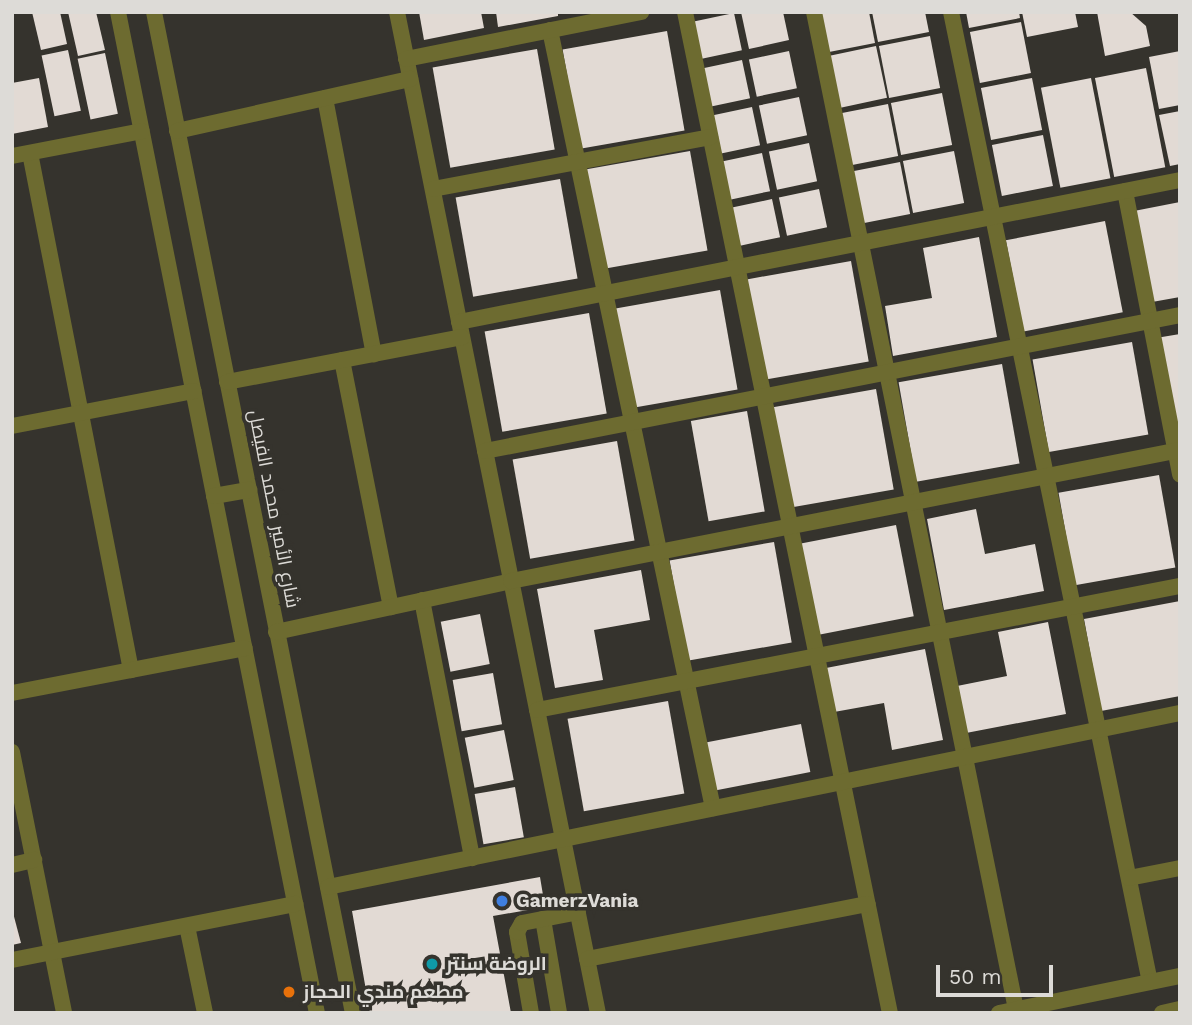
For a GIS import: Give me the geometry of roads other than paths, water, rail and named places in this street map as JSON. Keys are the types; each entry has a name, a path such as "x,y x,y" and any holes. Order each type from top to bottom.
{"street":[{"path":"118,12 317,1013"},
{"name":"شارع الأمير محمد الفيصل","path":"154,12 353,1013"},
{"path":"397,12 598,1013"},
{"path":"407,59 641,12"},
{"path":"685,12 890,1013"},
{"path":"814,12 1016,1009"},
{"path":"951,12 1150,982"},
{"path":"550,30 713,808"},
{"path":"177,131 410,79"},
{"path":"325,98 374,354"},
{"path":"12,156 142,131"},
{"path":"433,189 710,137"},
{"path":"30,153 131,670"},
{"path":"227,382 374,354 605,293 1180,180"},
{"path":"1125,191 1180,475"},
{"path":"485,452 1180,315"},
{"path":"342,360 391,607"},
{"path":"12,426 194,391"},
{"path":"276,632 511,581 1177,451"},
{"path":"214,496 249,490"},
{"path":"537,710 1180,586"},
{"path":"422,600 472,858"},
{"path":"12,693 245,648"},
{"path":"328,887 1180,713"},
{"path":"12,752 64,1013"},
{"path":"12,864 34,860"},
{"path":"1129,878 1180,868"},
{"path":"587,958 868,904"},
{"path":"12,960 296,905"},
{"path":"531,1013 517,932 522,923 578,912"},
{"path":"543,919 559,1013"},
{"path":"187,926 205,1013"},
{"path":"999,1013 1180,976"},
{"path":"1163,1013 1180,1009"}],"place":[{"name":"GamerzVania","path":"502,901"},
{"name":"الروضة سنتر","path":"432,964"},
{"name":"مطعم مندي الحجاز","path":"289,992"}]}
